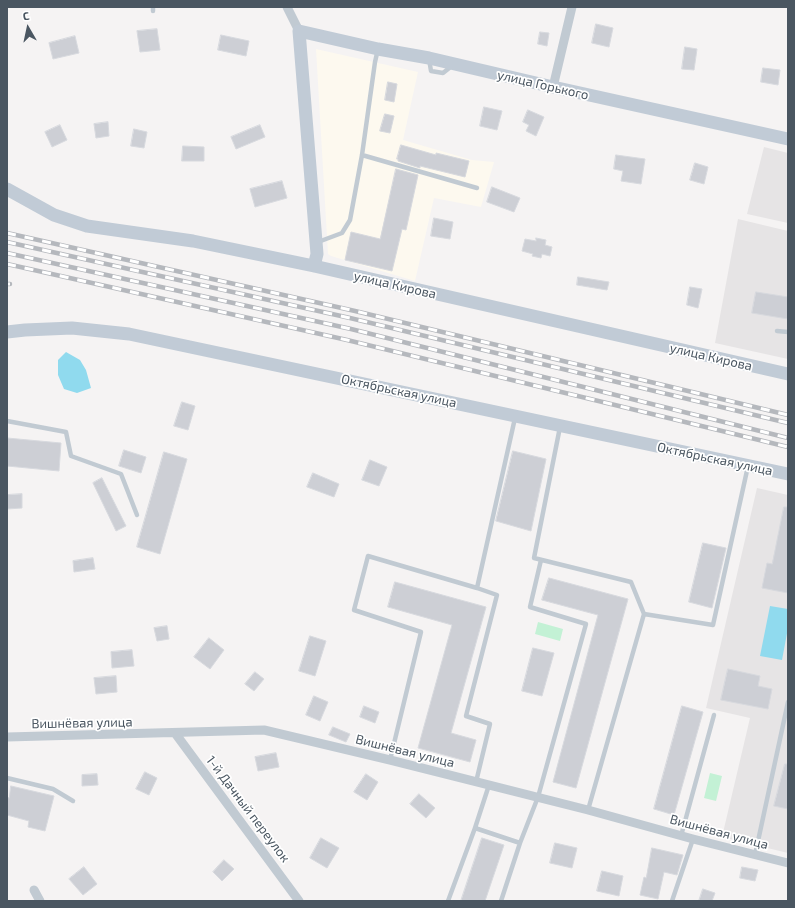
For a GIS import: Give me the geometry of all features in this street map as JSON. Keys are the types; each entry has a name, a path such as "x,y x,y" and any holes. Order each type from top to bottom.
{"street":[{"path":"287,7 299,31 317,254 314,266"},
{"path":"553,87 572,7"},
{"name":"улица Горького","path":"299,31 378,49 429,58 788,139"},
{"name":"улица Кирова","path":"7,189 54,215 87,226 193,241 314,266 788,374"},
{"name":"Октябрьская улица","path":"7,332 72,328 129,334 788,474"},
{"name":"Вишнёвая улица","path":"7,737 264,730 538,797 694,840 788,863"},
{"name":"1-й Дачный переулок","path":"175,733 299,901"},
{"path":"34,890 40,901"}],"lane":[{"path":"316,243 342,233 350,220 362,156 374,62 378,49"},
{"path":"362,156 477,188"},
{"path":"778,330 788,332"},
{"path":"477,588 516,416"},
{"path":"7,421 66,432 71,456 121,474 137,515"},
{"path":"560,425 534,558 631,582 644,614 588,810"},
{"path":"644,614 713,625 748,466"},
{"path":"390,760 420,632 354,610 368,556 497,595 466,716 490,724 476,782"},
{"path":"500,901 538,797 586,624 530,607 541,560"},
{"path":"755,855 788,702"},
{"path":"681,836 714,714"},
{"path":"7,778 53,789 73,801"},
{"path":"448,901 489,785"},
{"path":"475,828 520,843"},
{"path":"672,901 694,840"}],"shaded area":[{"path":"316,49 418,72 403,140 472,160 494,162 481,207 434,198 415,281 328,254"},
{"path":"764,147 788,153 788,223 747,214"},
{"path":"738,219 788,231 788,359 715,343"},
{"path":"757,488 788,495 788,853 722,837 750,718 706,708"}],"green space":[{"path":"538,622 563,629 560,641 535,634"},
{"path":"710,773 722,776 716,801 704,798"}],"water":[{"path":"66,352 80,360 86,370 91,388 77,393 64,389 58,375 58,360"},
{"path":"770,606 788,609 788,628 782,660 760,656"}],"building":[{"path":"596,24 613,28 609,47 592,43"},
{"path":"157,29 160,50 140,52 137,31"},
{"path":"540,32 549,33 547,46 538,44"},
{"path":"221,35 249,41 246,56 218,50"},
{"path":"75,36 79,53 53,59 49,43"},
{"path":"685,47 697,49 694,70 682,69"},
{"path":"763,68 780,70 778,85 761,82"},
{"path":"388,82 397,84 394,102 385,100"},
{"path":"484,107 502,111 497,130 480,126"},
{"path":"528,110 544,117 536,136 526,131 529,125 523,122"},
{"path":"385,114 394,116 390,133 380,131"},
{"path":"108,122 109,136 96,138 94,124"},
{"path":"60,125 67,140 52,147 45,132"},
{"path":"260,125 265,137 236,149 231,137"},
{"path":"134,129 147,132 144,148 131,146"},
{"path":"401,145 436,155 436,153 469,161 465,177 420,166 420,168 398,161 397,159"},
{"path":"183,146 204,147 204,161 182,161"},
{"path":"616,155 645,159 641,184 621,181 623,171 614,169"},
{"path":"695,163 708,167 704,184 690,180"},
{"path":"396,169 418,175 406,230 402,229 392,271 345,260 351,232 380,239"},
{"path":"282,181 287,198 255,207 250,189"},
{"path":"492,187 520,198 514,212 487,202"},
{"path":"434,218 453,222 450,239 431,236"},
{"path":"536,238 546,240 545,245 552,247 550,256 542,254 541,258 532,256 533,254 522,251 525,239 536,241"},
{"path":"578,277 609,282 607,290 577,285"},
{"path":"690,287 702,289 698,308 687,305"},
{"path":"756,292 788,297 788,319 752,313"},
{"path":"182,402 195,406 188,430 174,426"},
{"path":"7,438 61,443 59,471 7,466"},
{"path":"124,450 146,457 141,473 119,466"},
{"path":"513,451 546,459 531,531 496,521"},
{"path":"164,452 187,459 160,554 137,547"},
{"path":"370,460 387,467 379,486 362,480"},
{"path":"313,473 339,484 334,497 307,487"},
{"path":"102,478 126,526 116,531 93,483"},
{"path":"22,494 22,508 7,509 7,495"},
{"path":"784,507 788,507 788,593 762,588 767,563 772,564"},
{"path":"703,543 726,548 712,608 689,602"},
{"path":"93,558 95,569 74,572 73,561"},
{"path":"549,578 628,599 576,788 553,782 598,615 542,600"},
{"path":"395,582 486,607 451,733 476,740 470,762 418,748 452,625 388,607"},
{"path":"167,626 169,639 157,641 154,628"},
{"path":"310,636 326,641 315,676 299,671"},
{"path":"209,638 224,650 210,669 194,657"},
{"path":"533,648 554,653 542,696 522,691"},
{"path":"132,650 134,666 112,668 111,652"},
{"path":"728,669 760,676 758,686 772,689 768,709 721,700"},
{"path":"255,672 264,679 254,691 245,684"},
{"path":"116,676 117,692 96,694 94,678"},
{"path":"314,696 328,702 320,721 306,715"},
{"path":"364,706 379,712 375,723 360,717"},
{"path":"682,706 703,712 674,815 654,809"},
{"path":"333,727 350,734 346,742 329,735"},
{"path":"276,753 279,767 258,771 255,757"},
{"path":"785,764 788,764 788,809 774,806"},
{"path":"145,772 157,778 149,795 136,789"},
{"path":"97,774 98,785 82,786 82,775"},
{"path":"366,774 378,782 367,800 354,792"},
{"path":"11,786 54,796 45,831 28,827 29,821 7,815 7,797 9,798"},
{"path":"419,794 435,808 426,818 410,804"},
{"path":"321,838 339,848 327,868 310,858"},
{"path":"482,838 504,845 485,901 461,901"},
{"path":"555,843 577,848 572,868 550,863"},
{"path":"652,848 683,855 677,875 664,872 658,899 640,895 644,877 646,878"},
{"path":"224,860 234,869 222,881 213,872"},
{"path":"84,867 97,884 83,895 69,879"},
{"path":"742,867 758,870 755,881 740,878"},
{"path":"602,871 623,876 619,896 597,891"},
{"path":"703,889 715,893 712,901 699,901"}],"railway":[{"path":"7,233 355,311 788,415"},
{"path":"7,242 350,318 788,423"},
{"path":"7,253 351,329 788,438"},
{"path":"7,264 347,340 788,447"}]}
